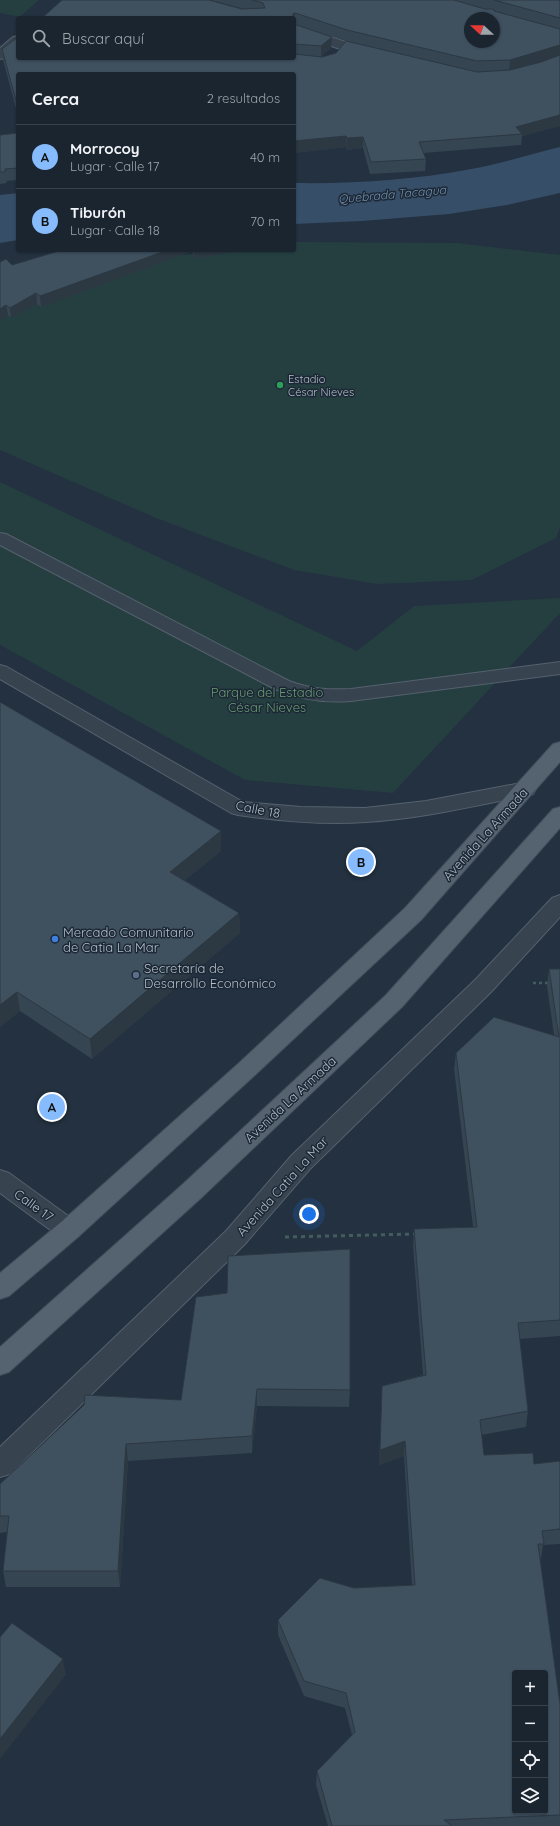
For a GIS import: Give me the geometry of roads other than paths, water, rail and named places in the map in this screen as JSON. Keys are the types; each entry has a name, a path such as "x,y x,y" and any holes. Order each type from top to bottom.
{"main road":[{"name":"Avenida La Armada","path":"0,1288 69,1230 247,1069 413,914 526,789 560,749"},
{"name":"Avenida La Armada","path":"0,1364 192,1191 394,1001 560,814"}],"street":[{"path":"296,30 338,50 384,56"},
{"path":"0,56 16,42"},
{"path":"0,538 282,685 301,693 329,697 351,695 560,668"},
{"name":"Calle 18","path":"0,671 238,808 277,814 365,815 423,808 526,789"},
{"name":"Avenida Catia La Mar","path":"0,1465 235,1238 301,1162 483,986 560,903"},
{"name":"Calle 17","path":"0,1180 69,1230"}],"water":[{"name":"Quebrada Tacagua","path":"560,147 560,193 507,205 449,214 362,221 296,224 296,183 338,183 405,179 449,173 504,162"},
{"path":"16,193 16,240 0,243 0,195"}],"place":[{"name":"Estadio César Nieves","path":"280,385"},
{"name":"Tiburón","path":"361,862"},
{"name":"Mercado Comunitario de Catia La Mar","path":"55,939"},
{"name":"Secretaría de Desarrollo Económico","path":"136,975"},
{"name":"Morrocoy","path":"52,1107"}],"park label":[{"name":"Parque del Estadio César Nieves","path":"267,700"}]}
